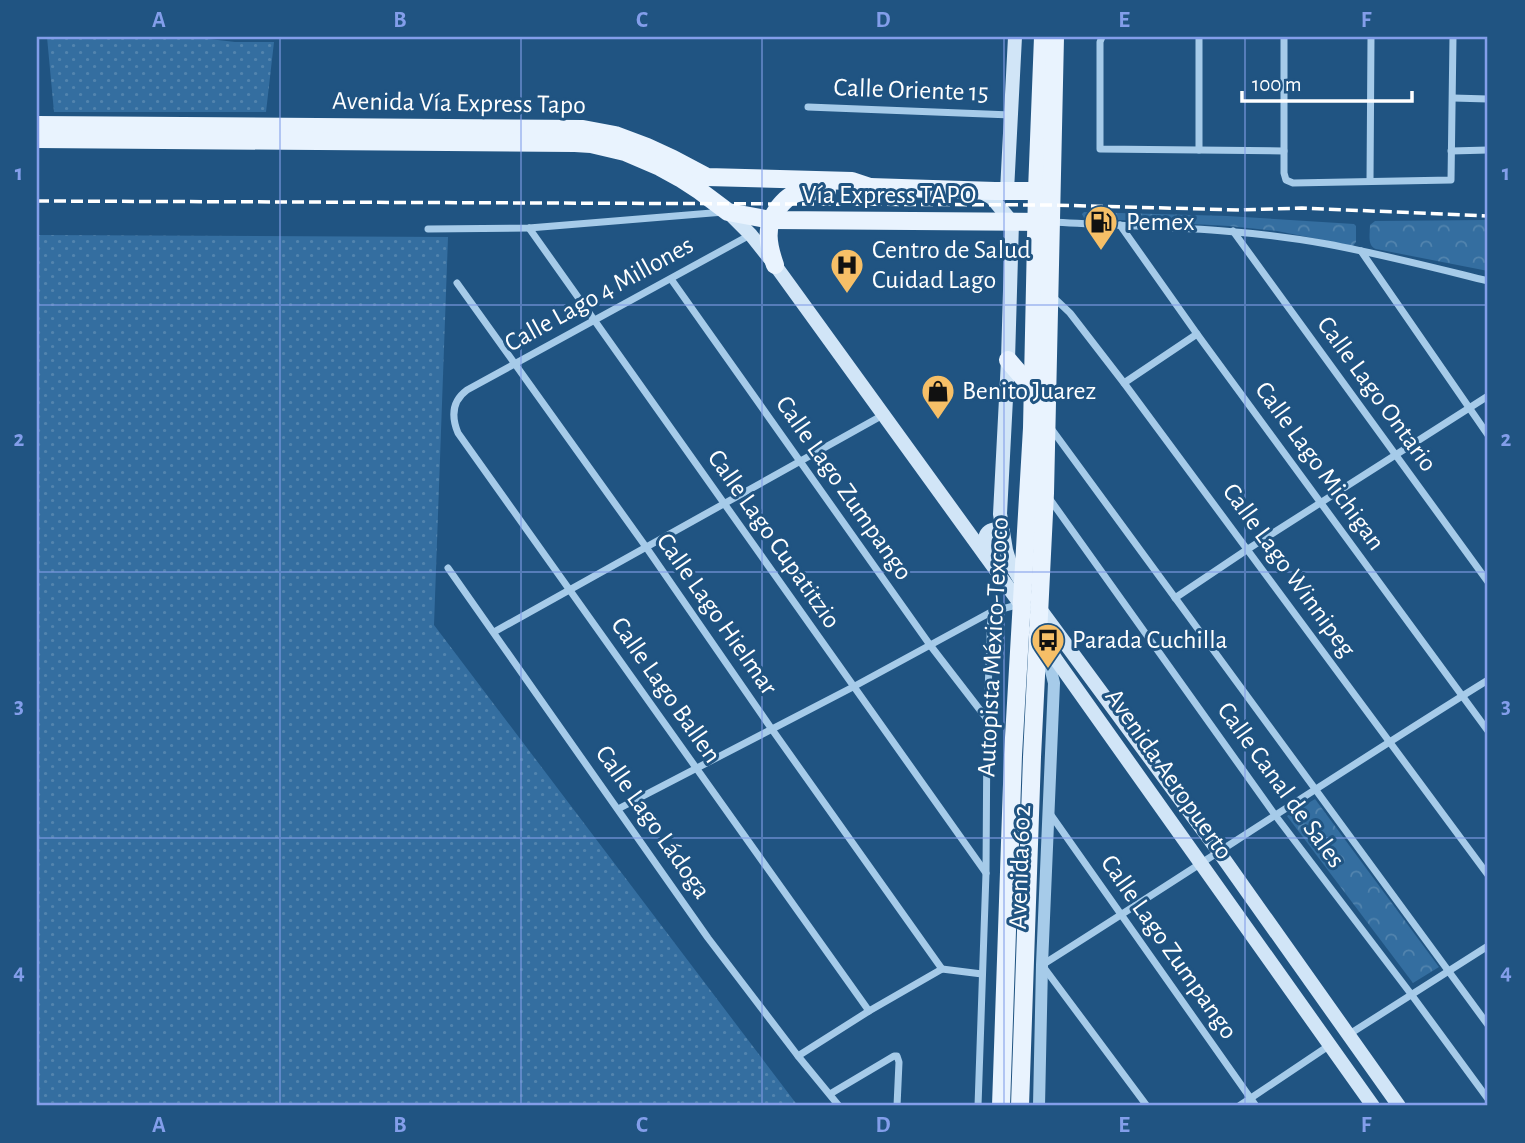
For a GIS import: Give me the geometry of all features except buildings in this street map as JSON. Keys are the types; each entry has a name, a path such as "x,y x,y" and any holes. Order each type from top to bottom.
{"main road":[{"path":"1007,191 1015,37"},
{"path":"1043,37 1044,191"},
{"path":"1044,191 1055,37"},
{"path":"1054,65 1065,37"},
{"name":"Avenida Vía Express Tapo","path":"37,125 583,129 615,135 647,146 707,177 852,181 870,187"},
{"name":"Avenida Vía Express Tapo","path":"37,139 537,141 591,144 625,152 660,167 724,208"},
{"path":"775,265 768,241 771,220 788,197 796,193 853,191 870,187 1044,191"},
{"path":"978,191 992,198 1012,222"},
{"name":"Autopista México-Texcoco","path":"1001,1106 1013,755 1044,191"},
{"name":"Vía Express TAPO","path":"724,208 771,220 1044,222"},
{"name":"Avenida Aeropuerto","path":"724,208 751,235 775,265 1021,604 1038,632 1373,1106"},
{"name":"Avenida Aeropuerto","path":"1012,222 1000,503 1003,535 1010,563 1023,585 1219,852 1399,1106"},
{"name":"Autopista México-Texcoco","path":"1020,1106 1045,493 1050,293 1044,222"},
{"path":"1008,360 1033,389"},
{"path":"985,555 984,545 989,530 997,529 1003,535"}],"street":[{"path":"1102,37 1100,149 1284,150"},
{"path":"1199,37 1199,150"},
{"path":"1284,37 1284,173 1286,180 1293,183 1451,180 1453,37"},
{"path":"1370,181 1371,37"},
{"path":"1453,98 1488,99"},
{"name":"Calle Oriente 15","path":"808,107 1012,115"},
{"path":"1451,150 1488,150"},
{"path":"428,229 528,228 724,208"},
{"path":"1044,222 1233,231 1326,243 1488,281"},
{"name":"Calle Lago Michigan","path":"1120,225 1488,731"},
{"name":"Calle Lago Cupatitzio","path":"528,228 986,873"},
{"name":"Calle Lago Ontario","path":"1233,231 1488,582"},
{"name":"Calle Lago 4 Millones","path":"467,390 751,235"},
{"path":"1361,251 1488,435"},
{"name":"Calle Lago Zumpango","path":"671,279 929,645 987,719"},
{"name":"Calle Lago Hielmar","path":"457,283 942,969"},
{"name":"Calle Lago Winnipeg","path":"1050,293 1070,313 1124,383 1488,875"},
{"path":"1124,383 1197,334"},
{"name":"Calle Lago Ballen","path":"467,390 459,396 454,405 453,414 458,433 869,1011"},
{"path":"1175,598 1488,396"},
{"path":"494,632 883,415"},
{"name":"Calle Canal de Sales","path":"1046,421 1488,1024"},
{"name":"Calle Canal de Sales","path":"1045,493 1275,815 1488,1099"},
{"name":"Calle Lago Ládoga","path":"448,568 708,938 839,1106"},
{"path":"618,808 853,687 991,612 1021,604"},
{"path":"978,1106 991,612"},
{"name":"Avenida 602","path":"1038,632 1055,683 1042,965 1039,1106"},
{"path":"1147,1106 1042,965 1488,680"},
{"name":"Calle Lago Zumpango","path":"1048,812 1256,1106"},
{"path":"1348,1036 1488,946"},
{"path":"798,1056 942,969 982,974"},
{"path":"1239,1106 1331,1045"},
{"path":"830,1094 897,1056 897,1106"}],"green space":[{"path":"47,37 192,37 235,42 274,42 266,112 54,112"},
{"path":"1084,212 1227,216 1354,224 1356,242 1353,246 1277,231 1229,226 1084,218"},
{"path":"1488,220 1488,271 1376,249 1370,242 1370,225 1375,221"},
{"path":"37,235 448,237 434,625 798,1106 37,1106"},
{"path":"1315,799 1439,967 1413,983 1287,816"}],"railway":[{"path":"37,201 1051,205 1240,210 1302,208 1488,216"}],"place":[{"name":"Pemex","path":"1101,252"},
{"name":"Centro de Salud Cuidad Lago","path":"847,295"},
{"name":"Benito Juarez","path":"938,421"},
{"name":"Parada Cuchilla","path":"1048,670"}]}
